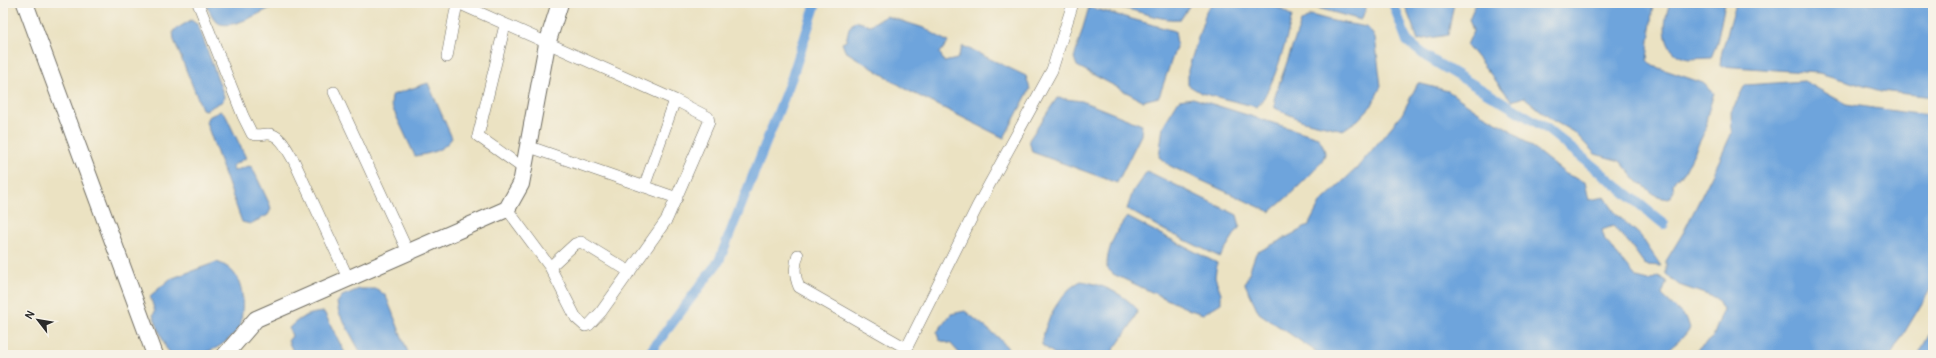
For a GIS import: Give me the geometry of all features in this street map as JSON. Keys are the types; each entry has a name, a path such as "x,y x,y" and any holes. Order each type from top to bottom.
{"street":[{"path":"25,3 155,355"},
{"path":"198,3 243,116 252,134 270,134 277,137 284,144 294,161 348,278"},
{"path":"447,56 458,3 675,100 708,117 708,122 667,219 601,312 589,325 585,326 576,318 550,267 507,209"},
{"path":"225,355 256,319 507,209 521,184 547,44 560,3"},
{"path":"798,255 795,264 795,278 799,287 904,352 983,194 1052,70 1073,3"},
{"path":"505,25 478,136 524,168"},
{"path":"334,92 408,252"},
{"path":"644,187 675,100"},
{"path":"527,146 677,198"},
{"path":"550,267 575,244 581,242 630,272"}],"water":[{"path":"206,3 281,3 239,22 223,25 215,20"},
{"path":"1099,3 1188,3 1189,6 1181,19 1167,19"},
{"path":"1212,3 1267,3 1276,6 1292,16 1283,51 1274,77 1263,99 1257,107 1201,93 1188,85 1188,70 1206,12"},
{"path":"1300,3 1365,3 1366,9 1361,20"},
{"path":"1404,3 1454,3 1448,35 1418,40"},
{"path":"1476,3 1653,3 1647,60 1653,66 1703,83 1714,93 1707,116 1705,131 1684,173 1676,179 1673,184 1674,191 1669,199 1658,197 1637,181 1620,161 1595,154 1575,133 1552,120 1524,97 1512,101 1467,45 1473,31 1469,19"},
{"path":"1670,3 1725,3 1717,43 1711,58 1689,59 1680,56 1673,51 1666,37 1665,28 1667,11"},
{"path":"1736,3 1933,3 1933,97 1881,91 1819,73 1720,66 1721,55"},
{"path":"1089,7 1175,31 1177,44 1159,97 1143,101 1077,66 1074,58"},
{"path":"1311,15 1333,21 1367,27 1375,37 1381,86 1372,105 1358,120 1343,130 1303,121 1275,108 1274,99 1301,22"},
{"path":"886,16 924,28 948,42 940,53 944,62 957,59 963,46 1026,76 1030,89 1004,138 909,91 845,51 842,43 846,41 849,28 855,21 870,25"},
{"path":"191,20 198,25 224,96 223,101 206,110 202,109 174,40 173,31"},
{"path":"1804,81 1846,104 1933,115 1933,285 1891,355 1691,355 1713,337 1723,310 1716,298 1679,285 1666,274 1666,261 1683,233 1719,161 1732,132 1731,112 1745,85"},
{"path":"428,83 452,138 440,149 415,156 391,105 392,95"},
{"path":"1418,83 1448,91 1482,114 1509,129 1566,174 1585,182 1589,200 1605,197 1616,214 1640,235 1661,266 1645,265 1630,244 1613,226 1602,230 1605,240 1637,278 1649,281 1658,276 1667,281 1662,295 1687,319 1690,328 1684,336 1660,355 1321,355 1259,313 1245,284 1256,253 1308,226 1320,203 1357,168 1402,114"},
{"path":"1057,98 1082,101 1142,125 1141,135 1117,183 1032,152 1029,140"},
{"path":"1193,98 1318,137 1325,152 1323,160 1301,184 1270,212 1170,166 1159,157 1163,126 1179,100"},
{"path":"221,111 225,114 246,158 232,166 234,171 248,166 252,167 270,205 271,209 268,215 250,224 242,222 206,122 208,117"},
{"path":"1147,171 1237,215 1240,226 1220,257 1164,230 1127,209 1133,191"},
{"path":"1127,217 1217,263 1215,277 1221,293 1221,303 1203,314 1190,310 1113,274 1107,268 1108,255 1119,228"},
{"path":"217,262 227,267 234,273 239,281 242,299 240,328 224,343 210,351 193,354 172,355 166,348 153,315 155,312 150,296 170,279"},
{"path":"1081,281 1105,287 1126,299 1138,310 1131,325 1110,355 1056,355 1042,345 1046,327 1054,308 1074,285"},
{"path":"359,289 377,289 386,296 409,355 362,355 339,313 337,303 342,296"},
{"path":"965,311 999,338 1014,355 961,355 951,344 939,340 937,332 951,314"},
{"path":"324,312 346,355 295,355 288,341 292,336 289,328 305,316"},
{"path":"1933,328 1933,355 1918,355"}],"waterway":[{"path":"648,355 719,261 792,77 816,3"},
{"path":"1393,3 1407,41 1427,57 1546,128 1664,224"}]}
